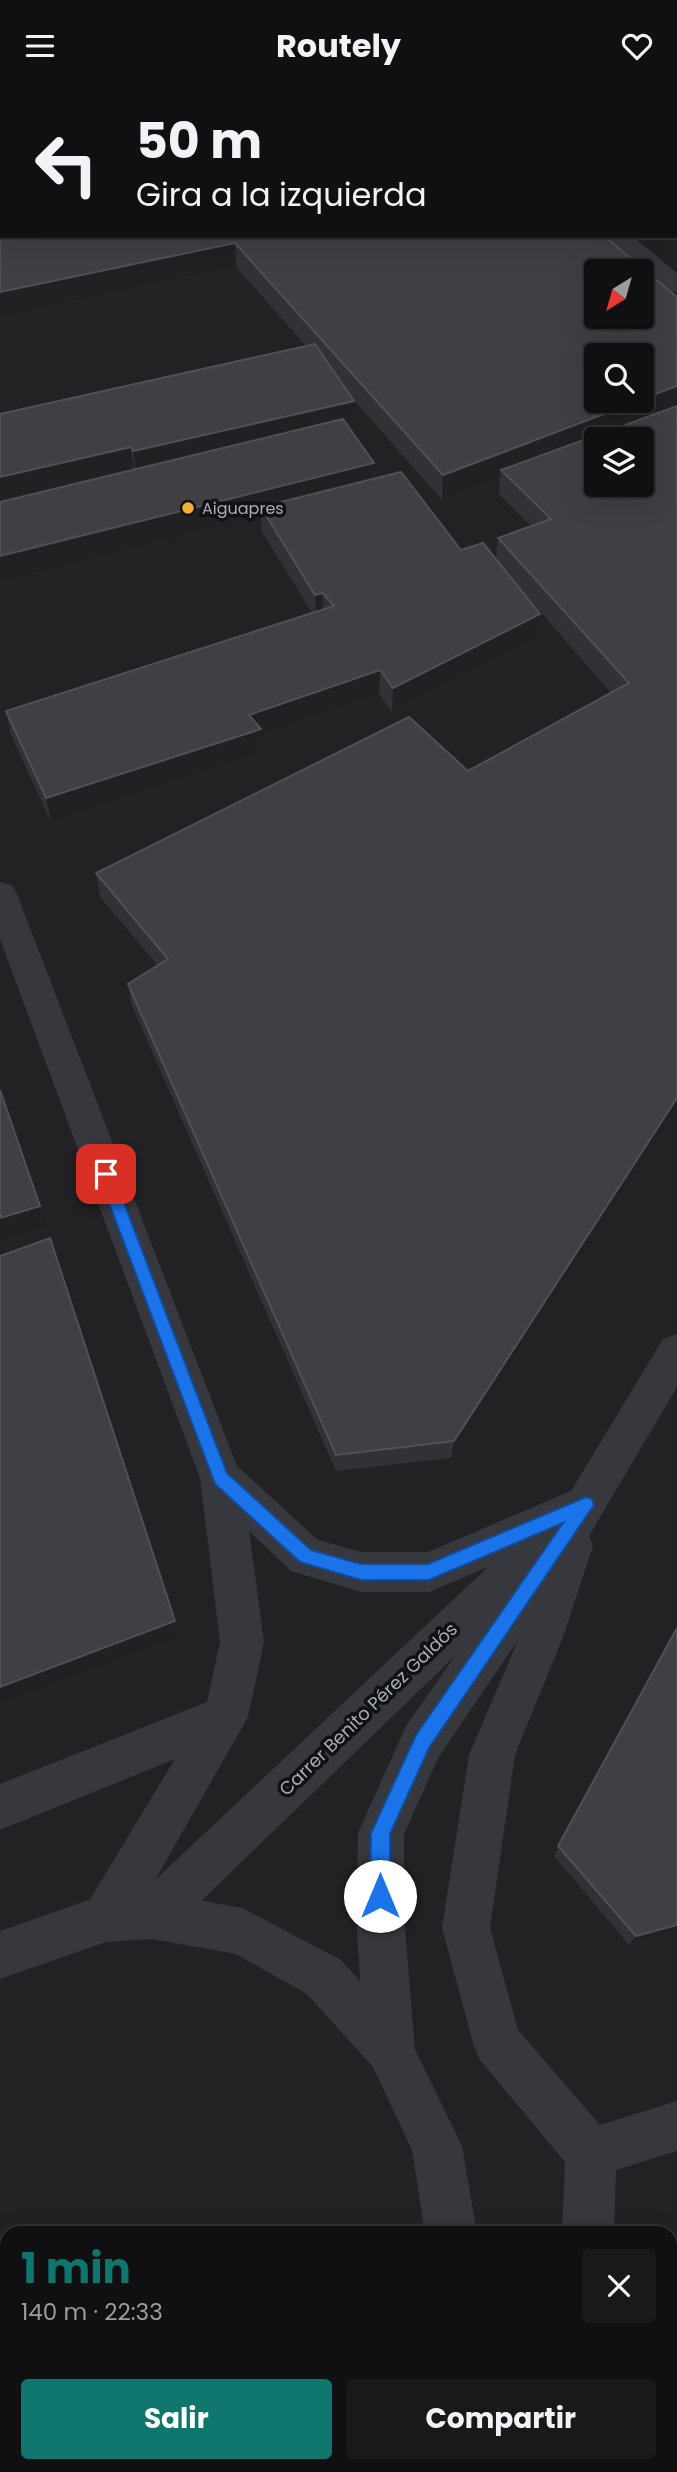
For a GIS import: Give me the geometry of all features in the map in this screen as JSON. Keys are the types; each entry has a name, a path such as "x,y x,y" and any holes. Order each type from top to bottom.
{"street":[{"path":"619,238 677,285"},
{"path":"0,894 221,1478 242,1642 226,1717 106,1918"},
{"name":"Carrer Benito Pérez Galdós","path":"390,2050 380,1917 381,1833 422,1742 586,1505 677,1351"},
{"path":"221,1478 306,1556 361,1572 429,1572 586,1505"},
{"name":"Carrer Benito Pérez Galdós","path":"152,1915 586,1505"},
{"name":"Carrer Benito Pérez Galdós","path":"586,1505 541,1637 492,1755 467,1928 497,2043 591,2153"},
{"path":"0,1807 226,1717"},
{"path":"2,1952 106,1918 152,1915 242,1932 324,1977 390,2050 437,2146 450,2226"},
{"path":"588,2226 591,2153 677,2126"}],"shaded area":[{"path":"0,238 677,238 677,2226 0,2226"}],"building":[{"path":"0,238 606,238 632,259 584,259 584,329 654,329 654,278 677,297 677,386 654,395 654,343 584,343 584,413 606,413 443,475 235,243 0,292"},
{"path":"315,344 354,401 133,451 131,447 0,477 0,414"},
{"path":"677,406 677,1098 454,1441 336,1455 128,984 168,959 96,873 409,717 468,771 629,683 498,538 551,519 501,470 584,440 584,497 654,497 654,427 619,427"},
{"path":"343,419 374,463 0,556 0,502"},
{"path":"401,472 461,550 483,543 540,614 393,688 380,670 249,715 261,729 46,798 6,711 334,606 323,593 315,595 261,507"},
{"path":"0,1090 40,1206 0,1218"},
{"path":"50,1238 175,1621 0,1687 0,1256"},
{"path":"677,1628 677,1925 636,1936 558,1846"}],"place":[{"name":"Aiguapres","path":"188,508"}],"route":[{"path":"106,1174 221,1478 306,1556 361,1572 429,1572 586,1505 422,1742 381,1833 380,1896"}]}
